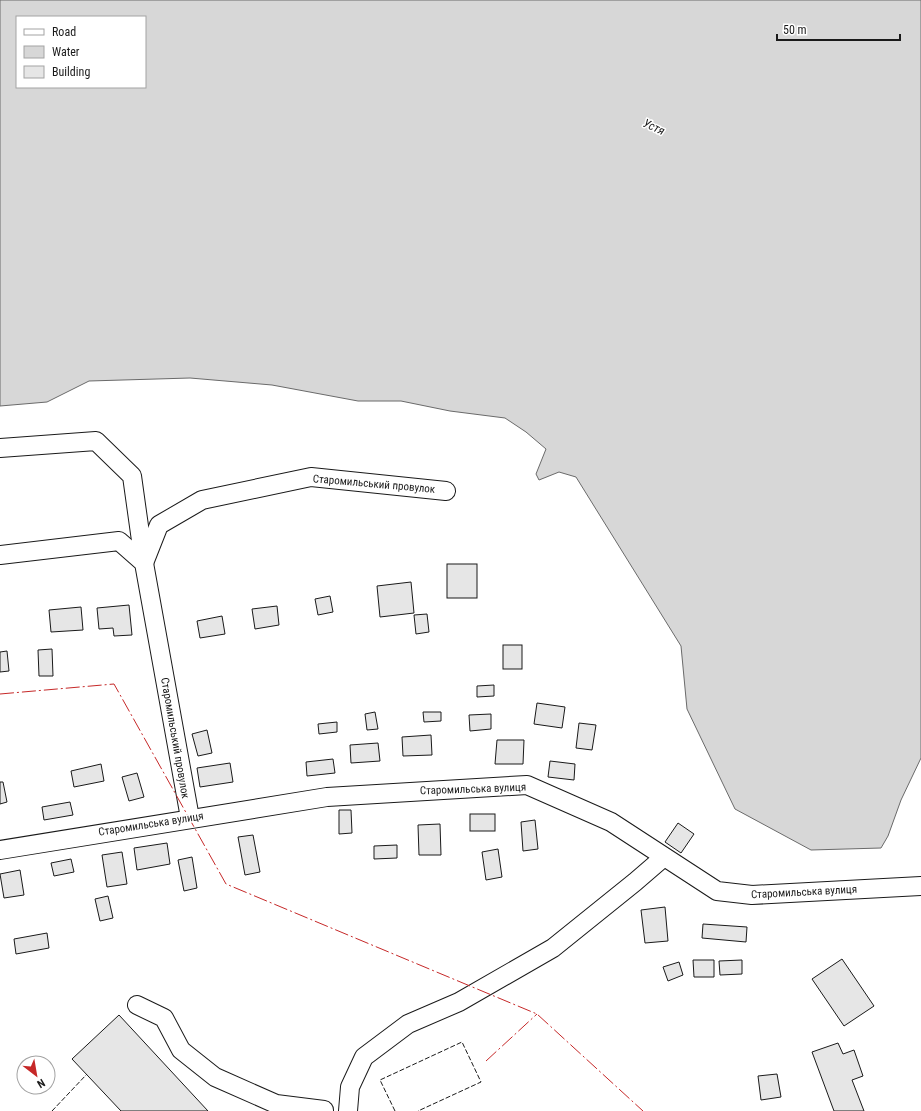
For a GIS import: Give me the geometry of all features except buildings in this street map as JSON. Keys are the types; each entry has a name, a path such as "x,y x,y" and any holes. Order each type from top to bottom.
{"street":[{"path":"0,448 96,441 132,476 144,563"},
{"name":"Старомильський провулок","path":"190,818 144,563 159,526 202,500 310,476 446,490"},
{"path":"0,555 119,541 144,563"},
{"name":"Старомильська вулиця","path":"0,850 327,797 527,785 611,822 717,891 752,896 921,886"},
{"path":"348,1111 350,1087 364,1057 408,1024 459,1002 553,948 664,857"},
{"path":"137,1005 164,1018 181,1050 215,1077 276,1104 324,1111 350,1087"}],"water":[{"name":"Устя","path":"0,0 921,0 921,758 901,800 888,836 881,848 811,850 735,809 687,709 681,646 576,477 559,472 539,480 536,474 546,449 526,432 505,418 450,411 401,401 358,401 272,385 190,378 89,381 47,402 0,406"}],"fence":[{"path":"395,1111 380,1080 462,1042 481,1082 418,1111"},
{"path":"52,1111 87,1074"}],"power":[{"path":"0,694 114,684 226,884 537,1014 643,1111"},
{"path":"486,1061 537,1014"}]}
